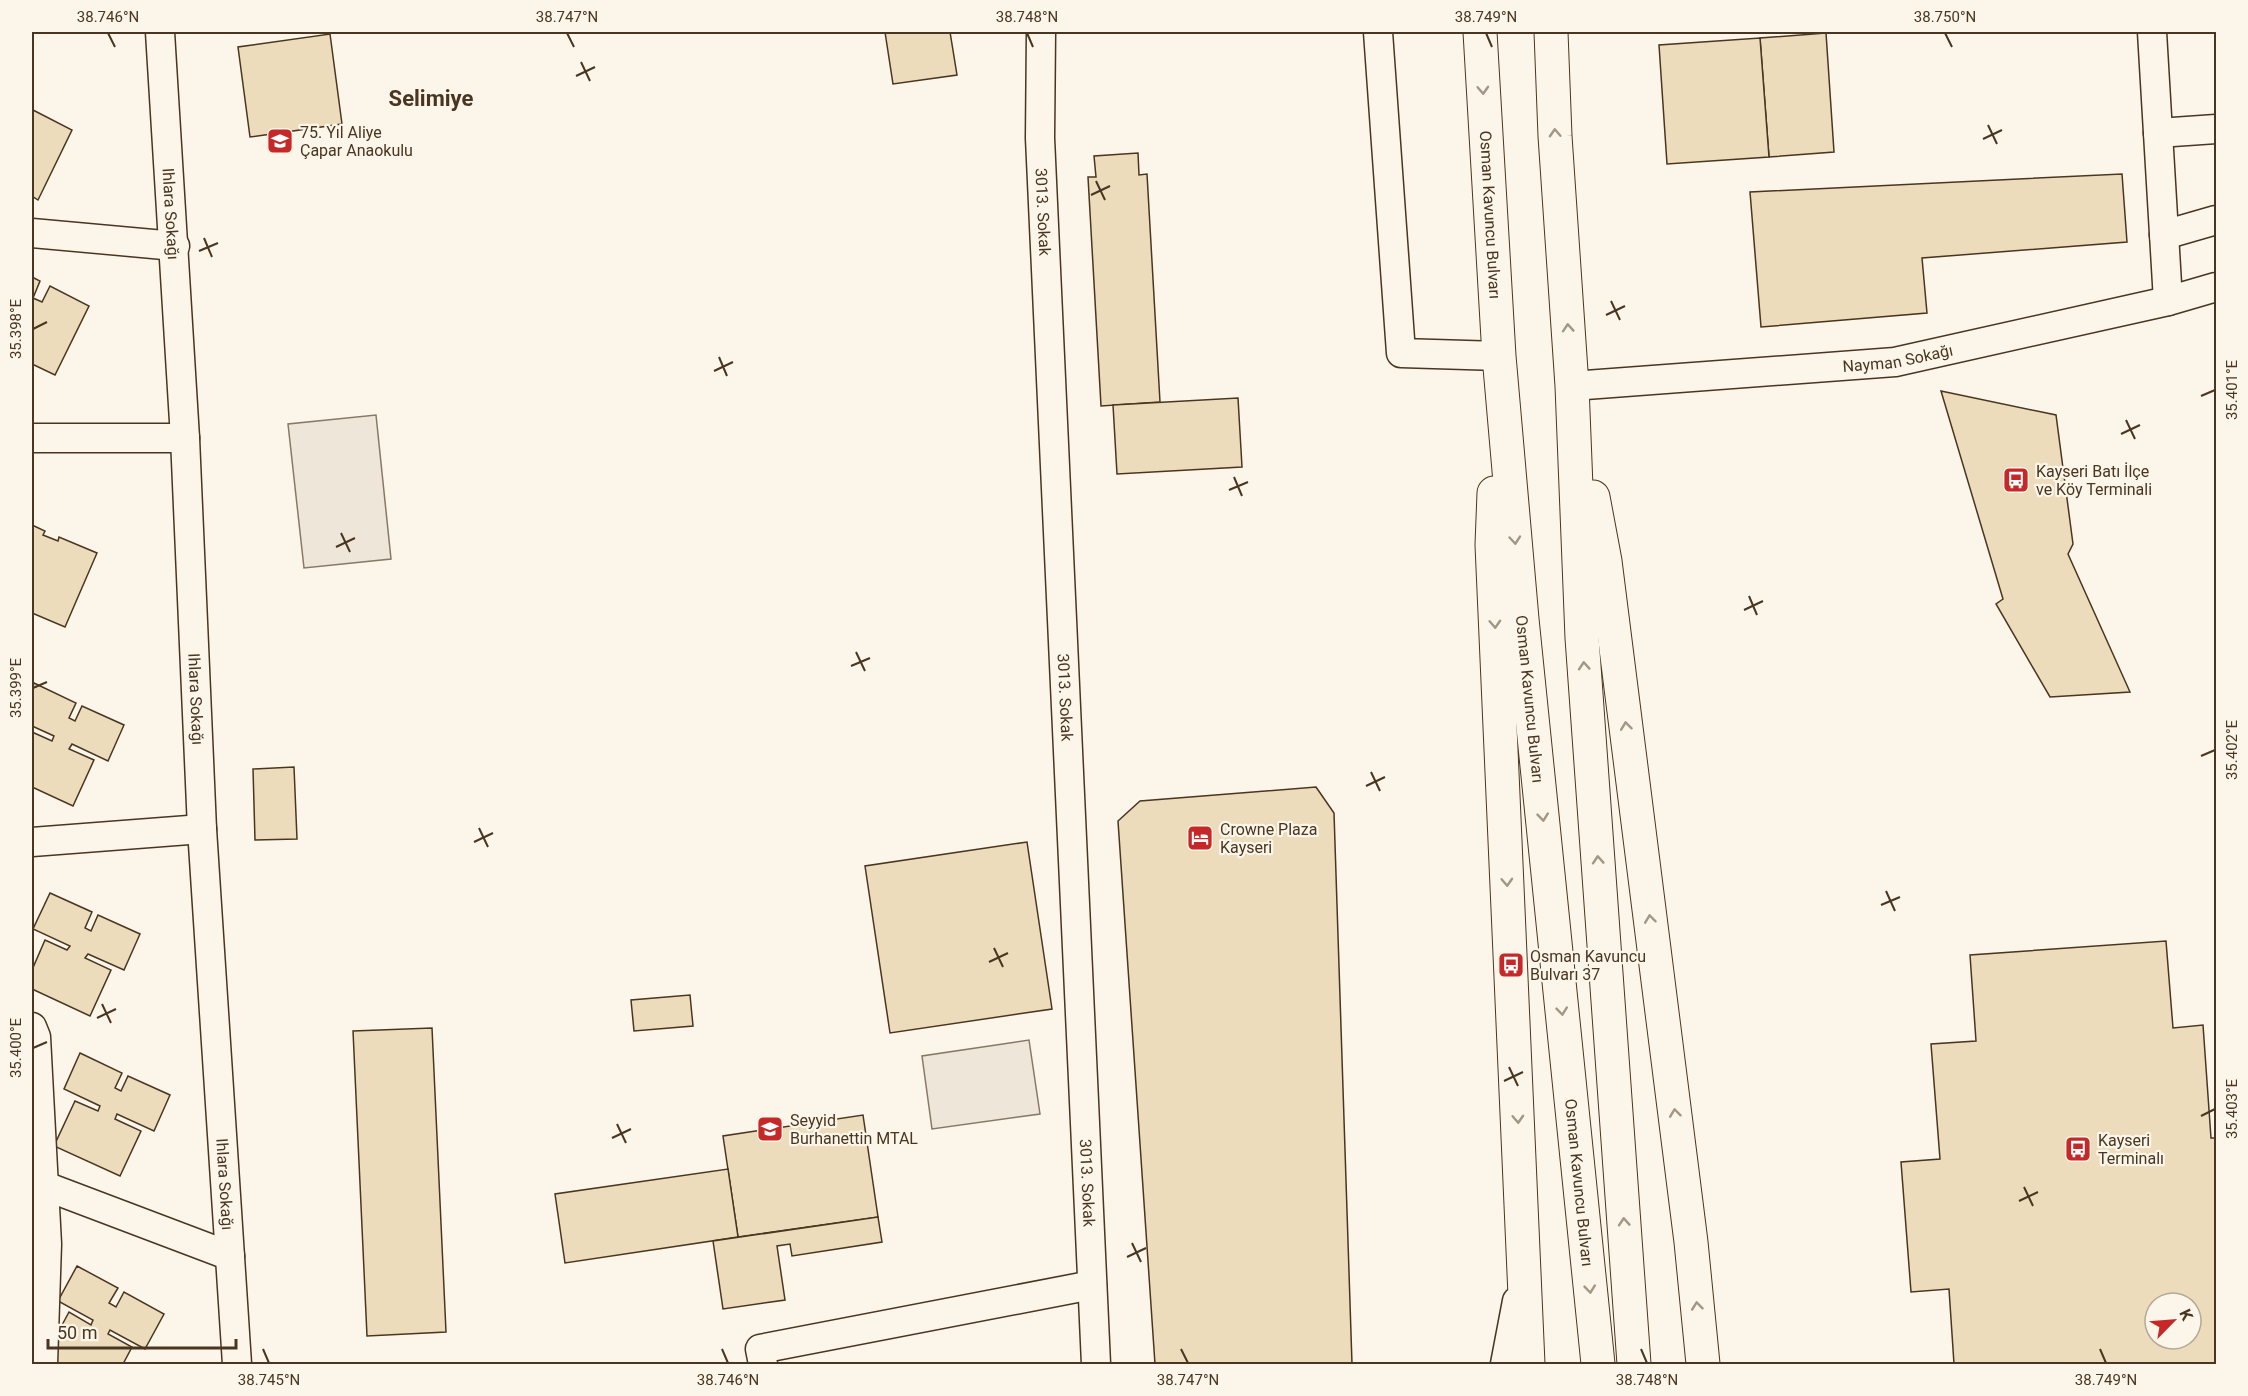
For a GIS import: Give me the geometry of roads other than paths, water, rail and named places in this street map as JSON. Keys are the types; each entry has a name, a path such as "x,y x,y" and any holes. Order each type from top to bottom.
{"highway":[{"name":"Osman Kavuncu Bulvarı","path":"1480,32 1499,356 1522,619 1598,1365"},
{"path":"1551,32 1555,136 1572,386 1582,650 1634,1365"},
{"path":"1499,356 1492,545 1528,1365"},
{"path":"1572,386 1605,561 1691,1242 1703,1365"}],"street":[{"name":"Ihlara Sokağı","path":"160,32 185,438 202,829 237,1365"},
{"name":"3013. Sokak","path":"1041,32 1040,138 1096,1365"},
{"path":"1378,32 1401,354 1499,356"},
{"path":"2152,32 2168,302"},
{"path":"2158,134 2217,129"},
{"path":"2164,235 2217,220"},
{"path":"32,233 174,246"},
{"name":"Nayman Sokağı","path":"1572,386 1895,362 2168,302 2217,287"},
{"path":"32,438 185,438"},
{"path":"32,842 202,829"},
{"path":"32,1027 36,1037 47,1244 43,1365"},
{"path":"45,1186 230,1256"},
{"path":"1505,1365 1524,1261"},
{"path":"763,1365 760,1349 1092,1285"}],"place":[{"name":"75. Yıl Aliye Çapar Anaokulu","path":"280,141"},
{"name":"Kayseri Batı İlçe ve Köy Terminali","path":"2016,480"},
{"name":"Crowne Plaza Kayseri","path":"1200,838"},
{"name":"Osman Kavuncu Bulvarı 37","path":"1511,965"},
{"name":"Seyyid Burhanettin MTAL","path":"770,1129"},
{"name":"Kayseri Terminalı","path":"2078,1149"}],"district":[{"name":"Selimiye","path":"431,98"}]}
